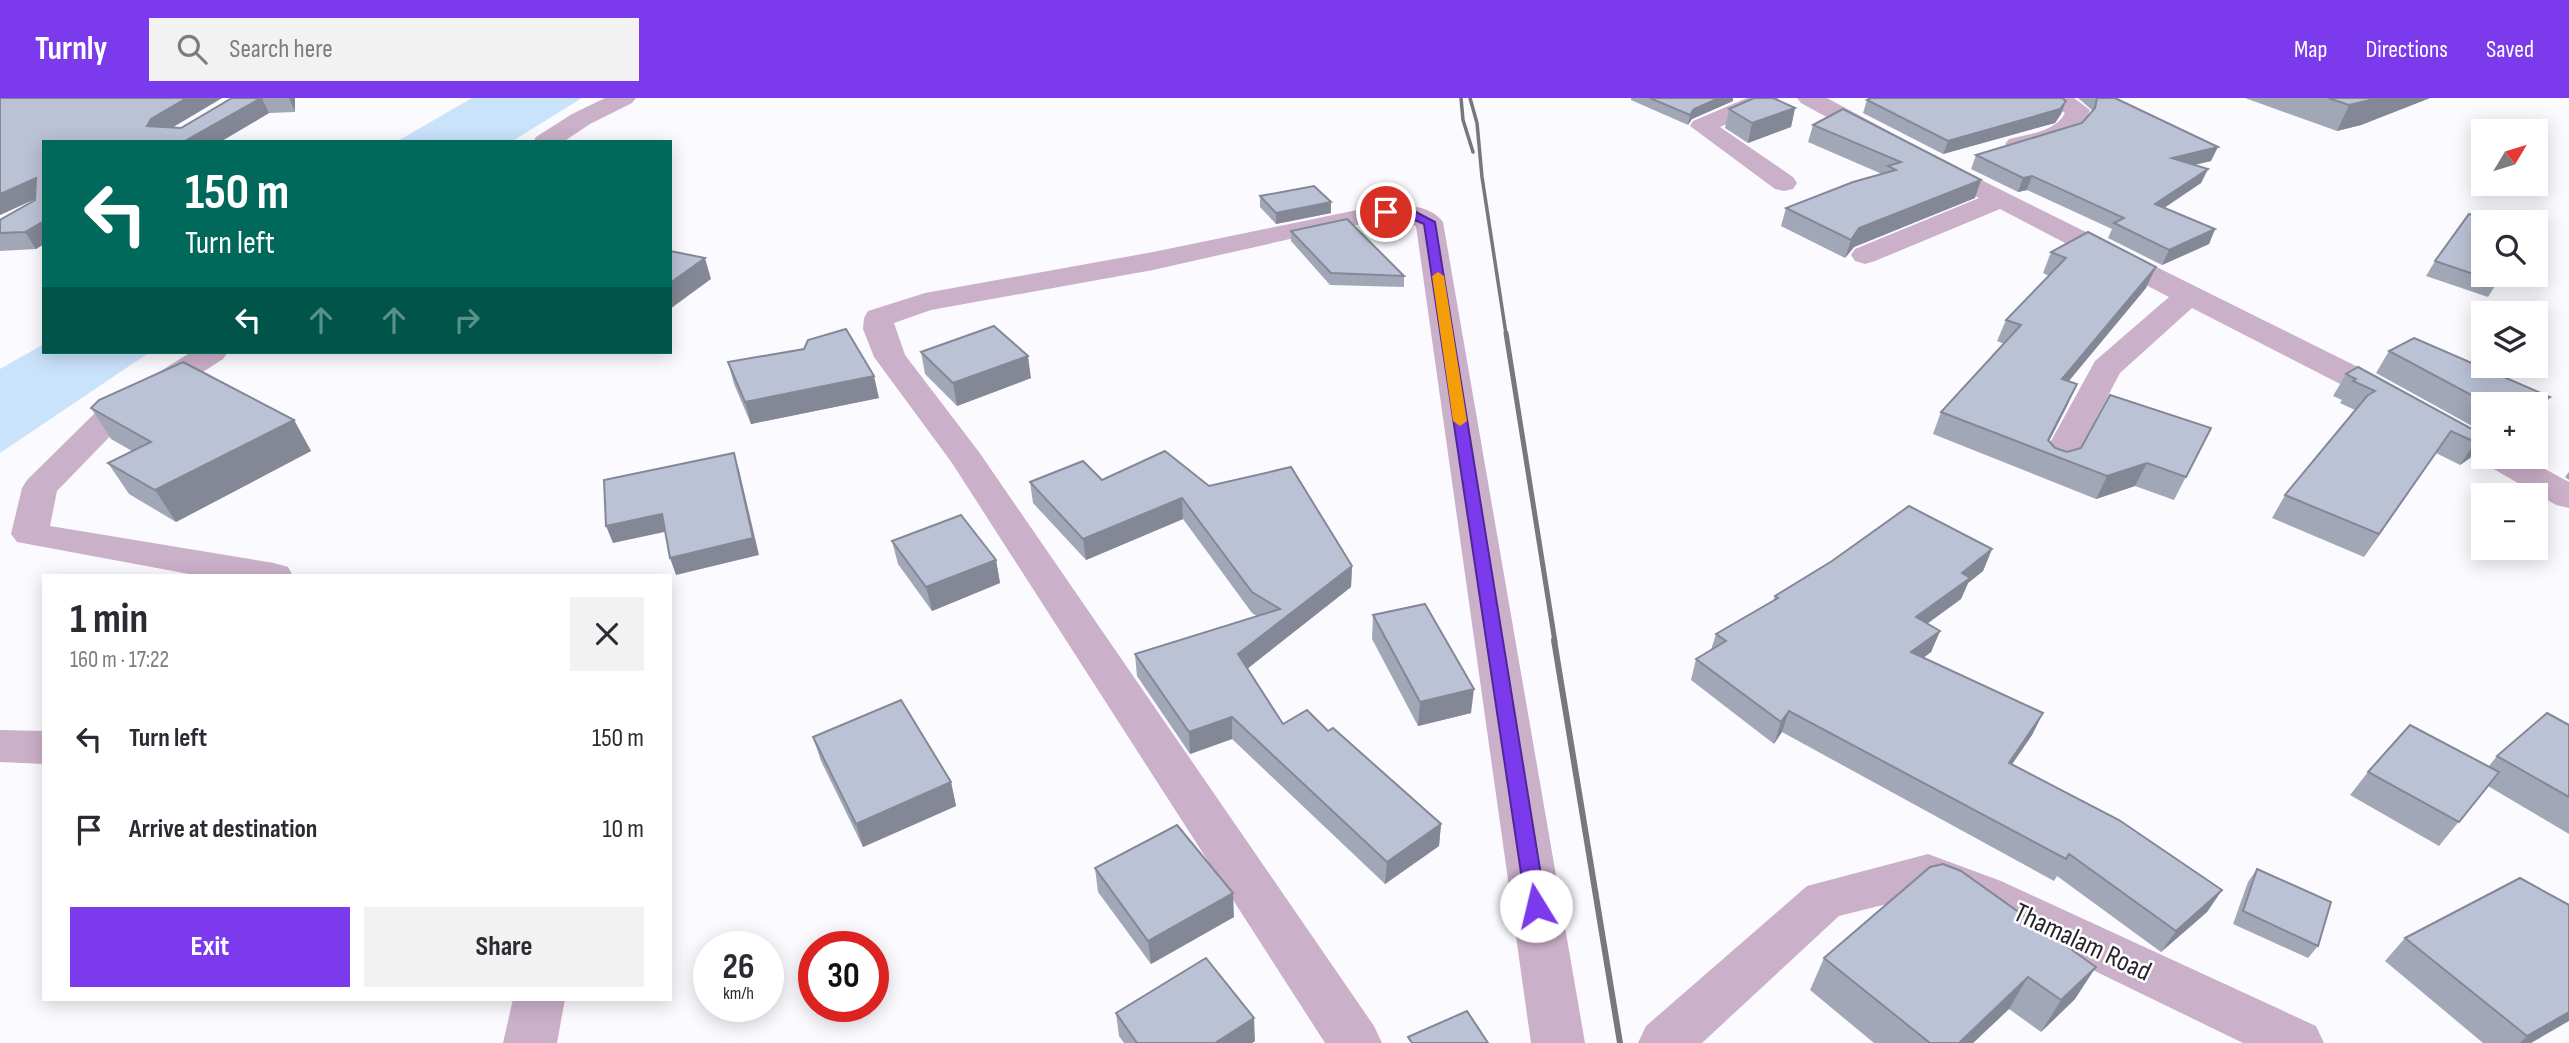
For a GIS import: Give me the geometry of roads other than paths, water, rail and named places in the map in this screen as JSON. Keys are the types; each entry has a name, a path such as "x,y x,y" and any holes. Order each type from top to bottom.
{"street":[{"path":"548,140 581,119 624,98"},
{"path":"1767,98 1702,126 1784,183"},
{"path":"1809,98 1938,167 2362,382 2471,442"},
{"path":"1938,167 2066,130 2076,120 2078,110 2056,98"},
{"path":"1865,255 2001,199"},
{"path":"1355,1043 967,459 890,356 879,329 879,318 925,302 1153,261 1339,220 1386,212 1412,214 1429,222 1558,1043"},
{"path":"2058,461 2106,368 2189,295"},
{"path":"209,354 109,418 40,488 30,534 262,574"},
{"path":"2519,469 2569,497"},
{"path":"0,746 42,748"},
{"name":"Thamalam Road","path":"1665,1043 1824,900 1928,874 1984,895 2297,1043"},
{"path":"530,1043 538,1001"}],"water":[{"path":"472,98 582,98 514,140 399,140"},
{"path":"42,345 42,354 147,354 0,453 0,369"}],"railway":[{"path":"1461,98 1463,120 1473,152"},
{"path":"1470,98 1477,123 1482,177 1506,334"},
{"path":"1506,333 1555,642"},
{"path":"1554,640 1620,1043"}]}
